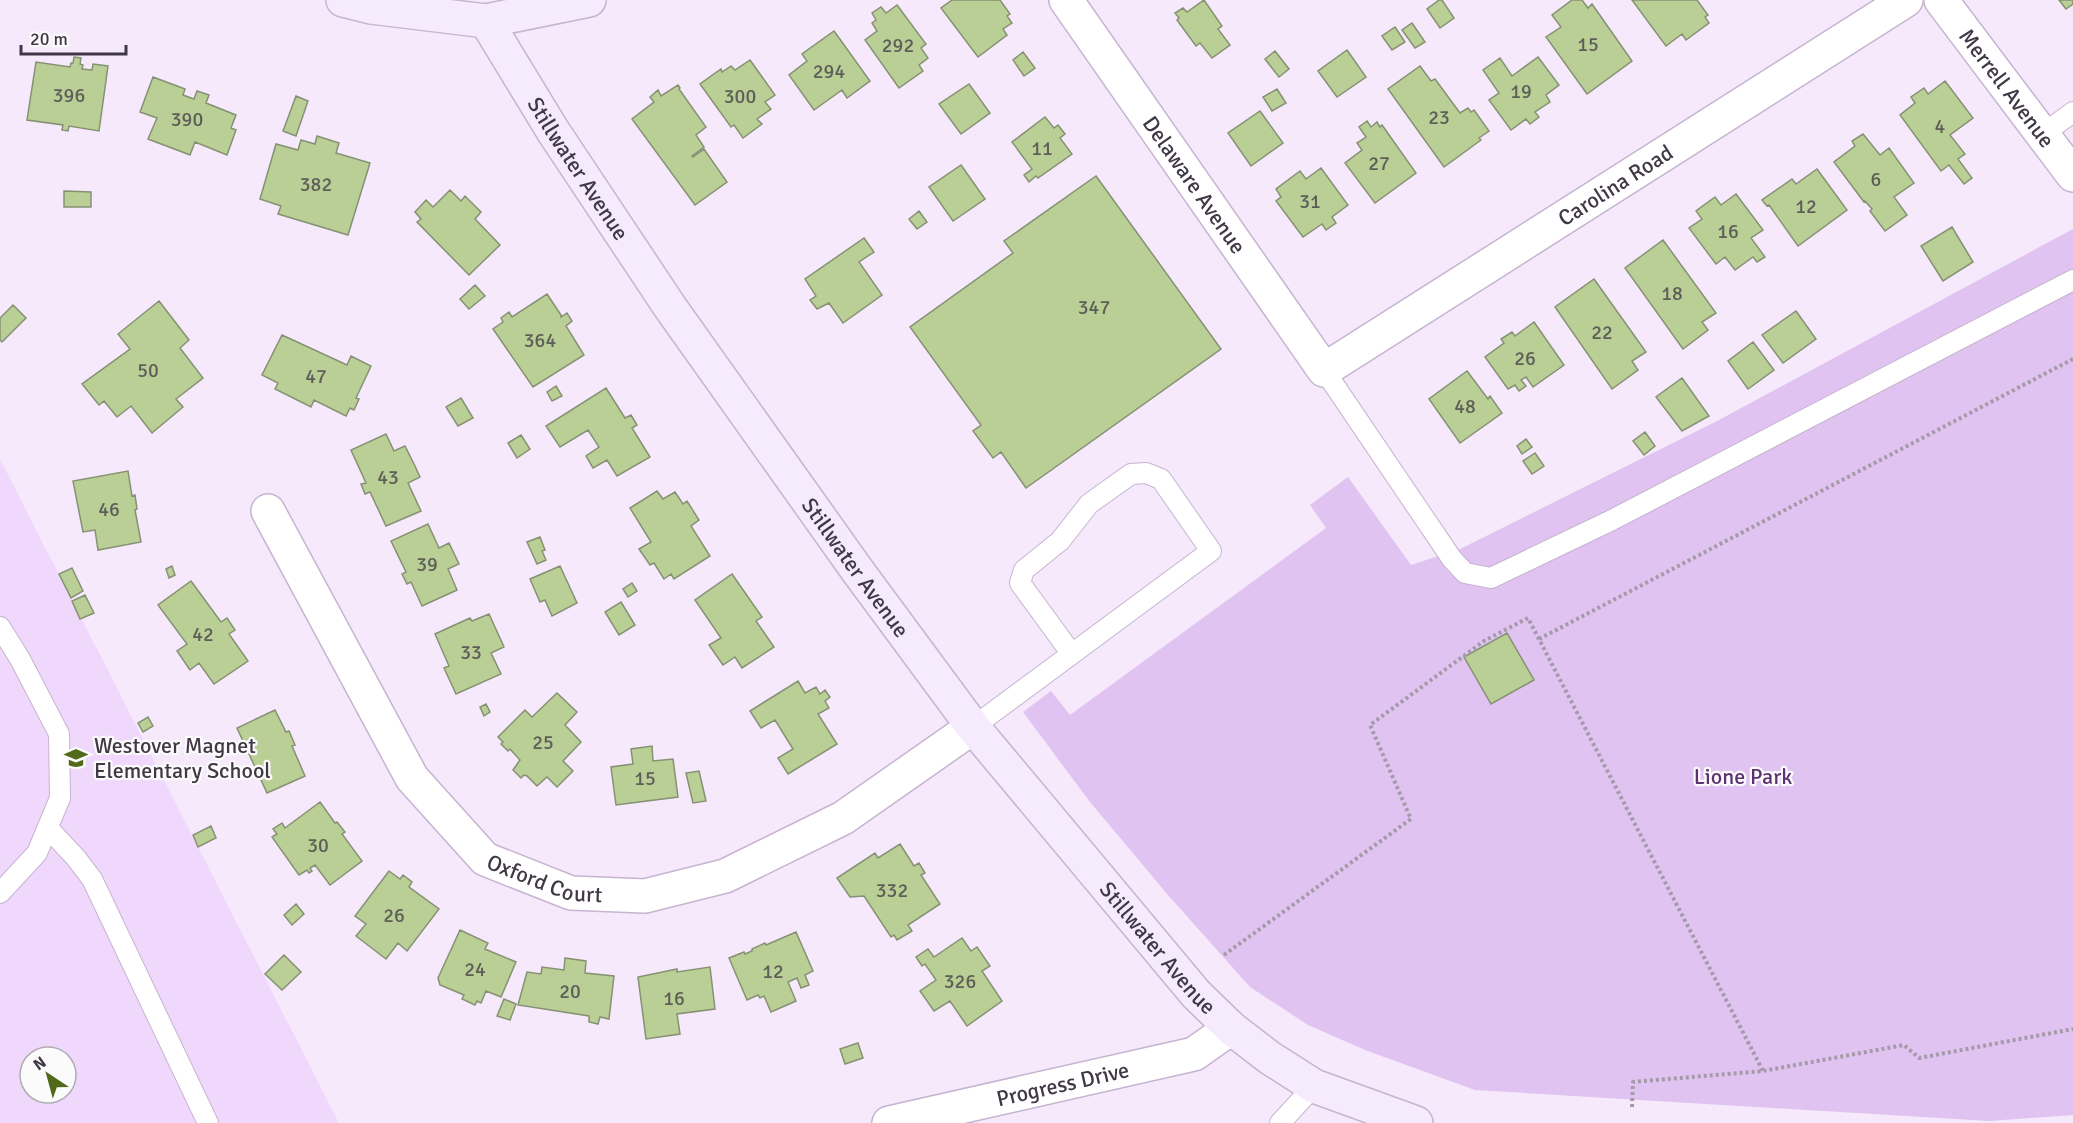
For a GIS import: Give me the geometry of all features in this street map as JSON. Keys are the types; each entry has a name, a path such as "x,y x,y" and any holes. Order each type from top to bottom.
{"main road":[{"path":"343,0 371,7 486,21 589,0"},
{"name":"Stillwater Avenue","path":"486,21 553,132 670,307 857,570 973,727 1196,994 1232,1028 1270,1058 1314,1086 1416,1123"}],"street":[{"name":"Delaware Avenue","path":"1066,0 1324,370"},
{"name":"Carolina Road","path":"1324,370 1906,0"},
{"name":"Merrell Avenue","path":"1941,0 2073,175"},
{"name":"Oxford Court","path":"268,511 412,778 485,859 571,893 645,896 725,876 843,818 973,727"},
{"name":"Progress Drive","path":"889,1123 1194,1054 1232,1028"}],"lane":[{"path":"2043,134 2073,112"},
{"path":"1324,370 1452,559 1465,573 1491,578 1612,520 2073,280"},
{"path":"973,727 1211,551 1161,479 1146,473 1131,474 1089,504 1060,541 1024,570 1020,583 1071,653"},
{"path":"0,627 20,659 58,734 60,798 37,854 0,892"},
{"path":"48,828 92,879 208,1123"},
{"path":"1280,1123 1314,1086"}],"path":[{"path":"1539,639 2073,359"},
{"path":"1224,955 1411,819 1370,725 1484,641 1528,618 1763,1071"},
{"path":"1632,1107 1634,1082 1763,1071 1904,1045 1919,1058 2073,1029"}],"shaded area":[{"name":"Westover Magnet Elementary School","path":"0,459 339,1123 0,1123"}],"green space":[{"name":"Lione Park","path":"2073,229 2073,1115 1989,1121 1475,1090 1365,1050 1308,1025 1250,987 1168,895 1090,802 1023,712 1051,691 1070,715 1326,528 1310,505 1348,477 1411,565 1460,549 1719,420"}],"building":[{"path":"952,0 1000,0 1010,14 1007,16 1012,23 1003,29 1007,35 978,57 941,8"},
{"path":"1204,0 1222,26 1218,29 1230,45 1212,58 1200,43 1196,46 1177,20 1179,18 1175,13 1183,8 1187,12"},
{"path":"1442,0 1454,18 1440,28 1427,9"},
{"path":"1572,0 1582,0 1588,8 1592,4 1632,61 1587,94 1546,37 1561,27 1552,15"},
{"path":"1632,0 1697,0 1708,15 1705,17 1709,23 1686,40 1682,34 1666,46"},
{"path":"2059,0 2073,0 2073,4 2066,9"},
{"path":"897,5 926,44 921,48 928,58 919,65 923,71 899,88 865,40 877,31 872,23 876,20 872,13 881,7 886,13"},
{"path":"1412,23 1425,42 1415,48 1402,30"},
{"path":"1395,27 1405,42 1392,50 1382,36"},
{"path":"834,31 870,81 847,98 842,90 814,110 789,75 807,61 802,54"},
{"path":"1347,50 1366,77 1337,97 1318,71"},
{"path":"1275,51 1289,69 1279,77 1265,59"},
{"path":"1023,52 1035,68 1024,76 1013,60"},
{"path":"74,57 81,58 82,69 92,70 93,64 108,66 99,131 69,126 68,131 62,130 63,125 27,120 36,62 70,67"},
{"path":"1538,57 1559,85 1546,95 1550,102 1535,112 1539,117 1530,124 1526,119 1511,130 1489,100 1499,93 1483,70 1500,58 1512,76"},
{"path":"750,60 775,95 765,102 771,109 757,119 762,124 743,138 734,125 731,127 700,84 721,69 722,72 731,66 735,70"},
{"path":"1420,66 1431,81 1435,79 1460,113 1468,108 1471,112 1474,110 1489,131 1479,138 1481,140 1444,167 1388,89"},
{"path":"153,77 185,89 183,95 194,99 197,91 209,95 206,103 236,115 231,128 236,130 227,155 195,142 190,155 148,139 157,118 140,112"},
{"path":"1945,81 1973,118 1950,135 1965,154 1958,159 1972,178 1964,184 1949,165 1941,171 1900,115 1915,103 1911,97 1924,88 1928,94"},
{"path":"969,84 990,113 961,134 939,104"},
{"path":"678,85 706,127 696,135 704,147 692,156 704,149 727,182 695,205 632,119 654,102 650,97 658,90 661,96"},
{"path":"1277,89 1286,103 1272,111 1263,97"},
{"path":"296,96 308,101 296,136 283,131"},
{"path":"1260,111 1283,143 1251,166 1228,133"},
{"path":"1045,117 1054,128 1058,125 1065,134 1060,138 1072,154 1029,182 1024,175 1032,169 1012,142"},
{"path":"1367,121 1371,127 1377,122 1380,127 1382,125 1416,173 1375,203 1345,163 1362,150 1357,143 1366,137 1359,127"},
{"path":"1863,134 1880,155 1889,148 1914,183 1894,197 1907,215 1885,231 1870,211 1872,209 1864,202 1834,162 1855,146 1852,141"},
{"path":"317,136 339,143 336,153 370,163 348,235 278,214 281,206 260,199 276,144 298,150 301,140 315,144"},
{"path":"961,165 985,199 953,221 929,187"},
{"path":"1321,168 1348,205 1332,217 1336,223 1326,230 1322,224 1303,237 1276,201 1281,197 1276,189 1300,171 1306,179"},
{"path":"1817,169 1847,210 1798,246 1769,205 1767,206 1762,200 1792,179 1796,184"},
{"path":"1096,176 1221,349 1026,488 1001,452 993,458 973,431 981,425 910,327 1013,253 1004,241"},
{"path":"450,190 461,201 465,196 481,212 475,219 500,245 469,275 417,222 421,219 415,212 426,200 433,207"},
{"path":"64,191 91,192 91,207 64,207"},
{"path":"1736,194 1763,230 1751,238 1765,257 1757,262 1753,257 1735,270 1725,257 1716,264 1689,228 1702,219 1696,211 1715,197 1721,205"},
{"path":"919,211 927,222 917,229 909,219"},
{"path":"1952,227 1973,262 1943,281 1921,246"},
{"path":"864,238 874,252 859,262 882,295 843,323 829,303 817,309 810,300 816,296 805,279"},
{"path":"1663,240 1716,313 1702,322 1708,330 1683,349 1625,268"},
{"path":"1594,279 1646,352 1632,361 1638,370 1612,389 1555,307"},
{"path":"475,285 485,296 469,309 460,299"},
{"path":"547,294 561,317 567,313 572,321 566,326 584,355 533,387 493,329 503,322 501,318 509,312 512,317"},
{"path":"159,301 189,340 180,348 203,378 176,399 183,407 152,433 131,406 117,417 104,401 99,405 82,384 130,349 118,334"},
{"path":"13,305 26,318 2,342 0,340 0,318"},
{"path":"1796,311 1816,339 1783,363 1762,335"},
{"path":"1534,322 1564,365 1533,387 1526,377 1521,380 1526,386 1519,391 1515,385 1508,389 1485,357 1504,343 1501,339 1512,332 1515,336"},
{"path":"282,335 347,365 351,356 371,366 356,398 359,399 354,410 350,408 346,416 314,400 311,407 275,389 278,383 262,375"},
{"path":"1753,342 1774,370 1748,389 1728,361"},
{"path":"1467,371 1502,413 1460,443 1429,399"},
{"path":"1682,378 1709,416 1682,431 1656,397"},
{"path":"556,386 562,396 552,401 547,392"},
{"path":"606,388 625,418 631,415 637,425 632,428 650,457 617,476 607,460 593,468 586,456 599,447 588,430 560,447 546,426"},
{"path":"461,398 473,418 458,426 446,407"},
{"path":"1645,432 1655,446 1644,455 1633,441"},
{"path":"386,434 394,451 405,446 420,477 408,483 421,511 386,526 370,492 365,494 361,484 366,483 351,450"},
{"path":"521,435 530,449 517,458 508,443"},
{"path":"1526,439 1532,447 1522,454 1517,446"},
{"path":"1535,453 1544,466 1532,474 1523,461"},
{"path":"128,471 132,496 135,495 137,509 135,510 141,542 98,550 95,530 83,532 73,481"},
{"path":"657,491 663,499 675,492 683,504 687,501 699,520 691,526 710,556 674,579 671,574 664,579 654,563 650,565 639,549 651,542 630,508"},
{"path":"428,524 439,548 449,543 459,564 448,569 457,590 422,606 411,582 407,584 402,574 406,572 391,541"},
{"path":"540,537 546,560 537,564 527,542"},
{"path":"172,566 175,575 169,578 166,569"},
{"path":"560,566 577,603 552,616 545,600 540,602 530,579"},
{"path":"72,568 83,591 71,598 59,574"},
{"path":"732,574 762,617 756,621 774,647 742,668 735,657 723,665 709,645 721,638 695,600"},
{"path":"191,581 221,622 227,618 235,630 229,634 248,661 214,684 199,663 190,670 177,651 187,644 158,605"},
{"path":"632,583 637,591 628,597 623,589"},
{"path":"85,595 94,613 80,619 72,601"},
{"path":"621,602 635,625 619,635 605,612"},
{"path":"489,614 504,647 491,653 501,674 456,694 444,668 449,666 435,634 470,618 472,621"},
{"path":"1507,633 1534,680 1491,704 1464,657"},
{"path":"798,681 805,693 816,687 820,694 825,690 830,697 825,701 829,708 818,714 837,744 788,774 778,758 793,749 775,720 761,728 750,711"},
{"path":"557,693 577,712 565,725 581,742 563,761 573,771 557,787 547,777 537,786 527,776 524,775 521,778 513,770 520,760 510,749 508,751 501,744 503,742 498,737 525,710 532,717"},
{"path":"486,704 490,712 484,716 480,707"},
{"path":"275,710 286,732 289,731 295,745 292,746 305,776 267,793 237,728"},
{"path":"148,717 153,726 143,732 138,723"},
{"path":"652,746 653,761 673,759 678,797 616,805 611,767 633,764 631,749"},
{"path":"699,771 706,801 693,803 686,773"},
{"path":"320,802 335,823 337,822 345,832 342,834 362,861 330,885 315,865 310,868 312,871 309,873 307,870 299,875 272,837 277,834 273,829 282,823 285,828"},
{"path":"211,826 216,838 198,847 193,835"},
{"path":"900,844 914,866 919,863 925,873 921,875 940,904 908,925 912,931 897,940 894,935 891,937 864,896 850,897 837,878 875,853 878,858"},
{"path":"389,871 400,879 403,875 412,882 409,887 439,909 407,951 398,943 386,959 356,936 366,924 355,916"},
{"path":"296,904 304,914 292,925 284,915"},
{"path":"460,930 488,943 485,949 516,962 501,997 486,991 481,1003 477,1001 475,1005 462,999 464,995 440,985 438,978"},
{"path":"796,932 813,971 805,975 809,985 801,988 797,978 788,982 796,1001 771,1012 764,996 760,998 758,995 747,1000 729,958 744,952 745,954 765,943 766,945"},
{"path":"962,938 971,951 977,947 990,966 982,971 1002,1001 967,1026 950,1001 934,1011 920,991 936,980 925,964 922,966 916,957 928,949 934,957"},
{"path":"284,955 301,972 282,990 265,974"},
{"path":"565,958 586,961 585,973 614,976 609,1019 600,1017 598,1024 589,1022 589,1016 518,1005 527,972 541,974 542,967 564,970"},
{"path":"710,967 715,1009 677,1014 680,1034 646,1039 638,977 677,969 677,972"},
{"path":"504,999 516,1004 510,1020 497,1016"},
{"path":"858,1043 863,1058 845,1064 840,1049"}],"place":[{"name":"Westover Magnet Elementary School","path":"76,758"}]}
